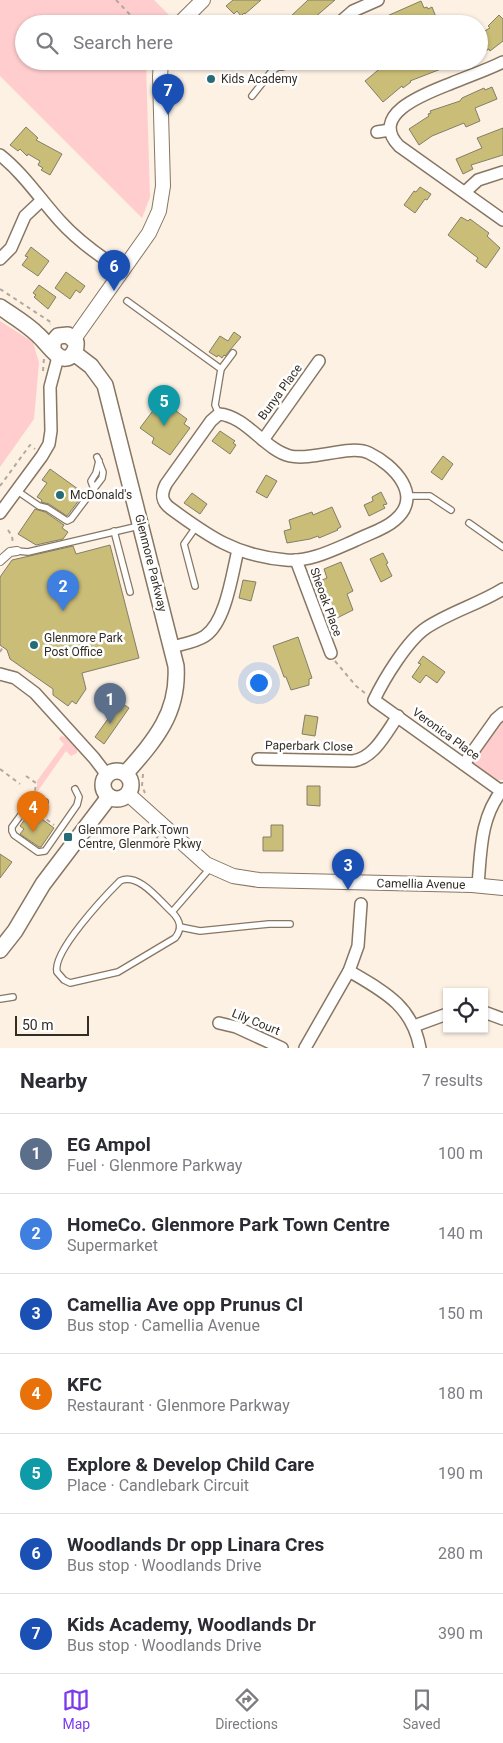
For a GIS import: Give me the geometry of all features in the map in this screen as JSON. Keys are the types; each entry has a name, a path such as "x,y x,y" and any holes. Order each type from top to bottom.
{"main road":[{"name":"Glenmore Parkway","path":"0,298 70,342 92,366 105,385 172,646 177,673 172,707 159,732 126,773"},
{"path":"0,307 31,329 52,354 65,358 70,342 55,339 52,354"},
{"path":"119,770 126,773 132,786 128,794 118,800 109,797 103,789 103,781 107,775 119,770"},
{"path":"0,950 15,931 43,884 109,797"}],"street":[{"path":"188,15 203,0"},
{"path":"348,15 378,0"},
{"path":"488,68 503,62"},
{"path":"70,342 154,223 162,198 163,186 160,70"},
{"path":"483,70 422,95 406,104 392,120 390,130 399,146 503,220"},
{"path":"377,132 390,130"},
{"path":"0,155 21,173 59,220 83,244 121,270"},
{"path":"464,192 478,180 503,172"},
{"path":"0,258 11,248 25,216 42,200"},
{"path":"0,513 49,444 51,431 50,388 52,354"},
{"name":"Bunya Place","path":"263,440 319,361"},
{"path":"219,414 233,418 263,440 291,456 360,451 368,453 397,473 404,484 406,496 402,512 390,524 336,549 311,558 296,560 278,559 238,550 218,542 165,504 162,499 162,491 211,421 219,414"},
{"path":"172,646 201,638 208,634 217,624 222,612 238,550"},
{"path":"0,562 10,552 17,551"},
{"name":"Sheoak Place","path":"296,560 330,653"},
{"path":"374,700 382,684 401,656 424,630 503,589"},
{"path":"0,674 15,678 35,693 107,775"},
{"name":"Veronica Place","path":"374,700 502,790"},
{"path":"464,764 496,719 503,713"},
{"name":"Paperbark Close","path":"258,759 352,761 362,759 372,752 398,716"},
{"path":"478,885 484,825 493,804 502,790"},
{"name":"Camellia Avenue","path":"128,794 211,868 233,876 249,879 478,885 503,888"},
{"path":"305,1048 349,971 358,946 361,904"},
{"path":"349,971 392,998 414,1026 420,1048"},
{"path":"488,1013 503,1019"},
{"path":"414,1026 443,1015"},
{"name":"Lily Court","path":"219,1023 236,1027 282,1048"}],"lane":[{"path":"252,96 273,70"},
{"path":"127,301 221,369"},
{"path":"219,414 215,405 221,369 233,353"},
{"path":"16,490 39,506 48,508 67,521 102,478 103,472 98,459"},
{"path":"406,496 430,496 451,510"},
{"path":"469,523 503,547"},
{"path":"17,551 28,552 141,525"},
{"path":"195,586 184,544 196,527"},
{"path":"114,531 130,592"},
{"path":"45,802 34,800 31,802 12,827 14,835 38,852 45,852 78,805 79,797 75,789"},
{"path":"172,912 211,868"},
{"path":"128,878 136,880 172,912 178,918 180,927 175,938 114,974 70,983 64,980 57,972 57,964 76,930 120,881 128,878"},
{"path":"180,927 200,931 269,924 290,924"},
{"path":"0,999 13,997"}],"path":[{"path":"116,0 130,15"},
{"path":"0,289 52,323 50,324"},
{"path":"42,378 52,354"},
{"path":"0,486 30,445 37,450 39,445"},
{"path":"8,530 12,536 12,541"},
{"path":"0,652 3,648"},
{"path":"330,653 338,666 356,686 374,700"},
{"path":"0,769 20,784"},
{"path":"143,774 142,786 146,794"},
{"path":"26,776 36,783 35,792"},
{"path":"34,804 34,810 54,825"},
{"path":"147,847 150,849 159,835"}],"shaded area":[{"path":"0,0 154,0 169,15 15,15 15,70 146,70 150,197 142,218 0,76"},
{"path":"0,321 33,342 39,363 34,419 0,467"},
{"path":"503,717 503,780 498,780 470,762"},
{"path":"61,736 69,738 77,748 77,753 71,756 66,751 37,792 37,781 64,744 59,739"}],"building":[{"path":"233,0 261,0 242,15 237,11 234,14 226,6"},
{"path":"308,0 335,0 318,15 292,15"},
{"path":"421,1 424,8 432,7 435,15 389,15"},
{"path":"499,15 503,19 503,41 490,51 488,50 488,29 490,28 488,26"},
{"path":"378,70 438,70 410,81 383,102 365,81"},
{"path":"492,87 497,99 475,108 480,121 466,127 464,123 432,136 419,145 409,129 429,116 430,111 460,101 462,98 484,88 485,90"},
{"path":"26,127 38,138 36,140 62,154 50,175 41,170 43,168 38,165 40,161 28,154 27,156 20,149 18,151 10,145"},
{"path":"503,128 503,155 471,165 473,169 463,174 456,159 482,148 477,138"},
{"path":"420,187 431,194 415,213 404,205 414,191 416,192"},
{"path":"461,217 468,221 470,219 489,233 487,236 500,248 486,268 476,261 478,258 448,235"},
{"path":"31,247 49,261 38,276 22,265 28,257 25,256"},
{"path":"66,272 85,286 80,293 76,290 70,299 55,288"},
{"path":"39,285 56,297 48,309 34,297 36,295 33,293"},
{"path":"234,332 241,337 225,356 222,358 218,355 217,357 209,352 220,336 228,341"},
{"path":"161,400 187,419 184,424 190,428 170,455 152,443 154,438 140,428"},
{"path":"220,431 235,441 233,443 236,445 230,454 212,441"},
{"path":"443,456 453,464 442,480 431,472"},
{"path":"50,469 78,489 74,494 80,499 67,516 49,504 41,502 42,500 37,497 47,483 42,480"},
{"path":"266,475 277,481 267,498 256,492"},
{"path":"381,492 387,504 383,505 385,508 369,516 364,505 373,501 372,497"},
{"path":"192,493 207,504 200,514 184,503"},
{"path":"332,507 341,527 338,530 319,538 318,536 287,543 284,531 291,529 289,520 312,512 313,515"},
{"path":"35,509 45,512 64,525 62,528 68,532 63,539 36,545 18,534"},
{"path":"110,545 139,658 82,673 86,689 76,704 72,701 68,706 53,695 53,689 10,659 7,650 0,645 0,577 12,560 73,546 76,554"},
{"path":"383,553 392,576 381,582 370,559"},
{"path":"341,562 353,591 347,594 353,610 335,619 320,581 327,578 324,569"},
{"path":"243,580 256,582 251,601 239,598"},
{"path":"298,637 312,678 309,679 309,685 291,690 286,677 284,677 273,646"},
{"path":"423,656 445,672 437,683 426,675 420,683 412,677 421,664 418,663"},
{"path":"120,702 129,708 104,744 95,737"},
{"path":"305,715 318,717 315,736 302,734"},
{"path":"307,786 320,786 320,806 307,805"},
{"path":"31,811 54,828 41,847 20,834 24,829 20,826"},
{"path":"271,825 283,825 283,851 263,851 263,837 271,837"},
{"path":"0,854 12,862 0,878"}],"place":[{"name":"Kids Academy","path":"211,79"},
{"name":"Kids Academy, Woodlands Dr","path":"168,115"},
{"name":"Woodlands Dr opp Linara Cres","path":"114,291"},
{"name":"Explore & Develop Child Care","path":"164,426"},
{"name":"McDonald's","path":"60,495"},
{"name":"HomeCo. Glenmore Park Town Centre","path":"63,611"},
{"name":"Glenmore Park Post Office","path":"34,645"},
{"name":"EG Ampol","path":"110,724"},
{"name":"KFC","path":"33,832"},
{"name":"Glenmore Park Town Centre, Glenmore Pkwy","path":"68,837"},
{"name":"Camellia Ave opp Prunus Cl","path":"348,890"}]}
